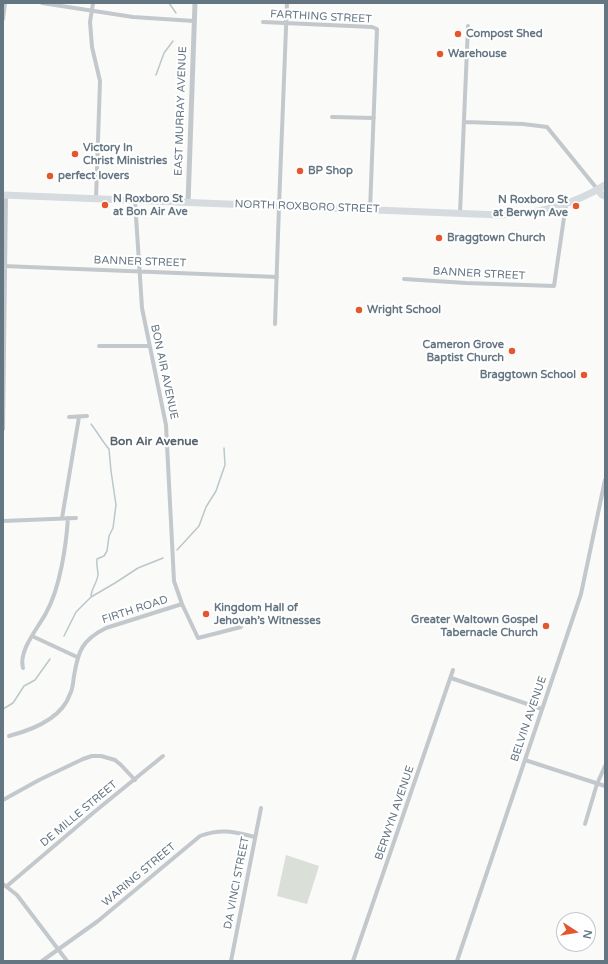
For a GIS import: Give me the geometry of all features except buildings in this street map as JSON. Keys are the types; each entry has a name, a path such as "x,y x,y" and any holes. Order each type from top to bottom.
{"main road":[{"name":"NORTH ROXBORO STREET","path":"4,195 370,210 522,214 541,211 566,203 598,190 605,185"},
{"path":"598,190 602,196 605,196"}],"street":[{"path":"3,19 5,3"},
{"path":"42,3 134,17 194,21"},
{"path":"93,3 90,22 92,47 100,80 96,199"},
{"name":"EAST MURRAY AVENUE","path":"188,203 195,3"},
{"path":"275,324 278,206 287,3"},
{"name":"FARTHING STREET","path":"263,22 372,27 377,29 374,118"},
{"path":"460,213 468,26"},
{"path":"332,117 374,118 370,210"},
{"path":"465,122 523,124 547,127 598,190"},
{"path":"3,429 4,195"},
{"name":"BON AIR AVENUE","path":"135,201 142,308 166,425 173,578 182,604 198,638 241,627"},
{"name":"BANNER STREET","path":"404,279 554,286 566,203"},
{"name":"BANNER STREET","path":"4,267 277,277"},
{"path":"99,346 149,346"},
{"path":"62,518 80,416"},
{"path":"69,417 87,416"},
{"name":"BELVIN AVENUE","path":"457,961 582,594 605,480"},
{"path":"599,508 605,509"},
{"path":"23,668 22,657 56,592 68,518"},
{"path":"3,521 76,518"},
{"name":"FIRTH ROAD","path":"9,736 52,718 60,711 71,693 77,656 82,647 96,633 106,628 182,604"},
{"path":"32,636 77,656"},
{"name":"BERWYN AVENUE","path":"353,961 453,670"},
{"path":"451,678 542,709"},
{"path":"3,800 39,780 92,756 102,756 115,760 135,780"},
{"name":"DE MILLE STREET","path":"5,885 163,756"},
{"path":"525,760 605,786"},
{"path":"585,824 605,766"},
{"name":"DA VINCI STREET","path":"231,961 261,808"},
{"name":"WARING STREET","path":"42,961 98,921 200,836 221,830 255,837"},
{"path":"5,885 17,895 67,961"}],"shaded area":[{"path":"286,855 319,866 307,904 277,896"}],"waterway":[{"path":"169,3 176,13"},
{"path":"156,75 164,53 173,41"},
{"path":"91,424 109,449 116,505 113,528 109,536 107,551 104,556 97,559 98,575 91,597"},
{"path":"177,550 199,526 206,507 216,491 225,465 224,448"},
{"path":"64,636 76,612 91,597 138,568 163,558"},
{"path":"3,709 13,703 24,686 35,680 50,659"}],"place":[{"name":"Compost Shed","path":"458,34"},
{"name":"Warehouse","path":"440,54"},
{"name":"Victory In Christ Ministries","path":"75,154"},
{"name":"BP Shop","path":"300,171"},
{"name":"perfect lovers","path":"50,176"},
{"name":"N Roxboro St at Bon Air Ave","path":"105,205"},
{"name":"N Roxboro St at Berwyn Ave","path":"576,206"},
{"name":"Braggtown Church","path":"439,238"},
{"name":"Wright School","path":"359,310"},
{"name":"Cameron Grove Baptist Church","path":"512,351"},
{"name":"Braggtown School","path":"584,375"},
{"name":"Kingdom Hall of Jehovah’s Witnesses","path":"206,614"},
{"name":"Greater Waltown Gospel Tabernacle Church","path":"546,626"}],"district":[{"name":"Bon Air Avenue","path":"154,442"}]}
